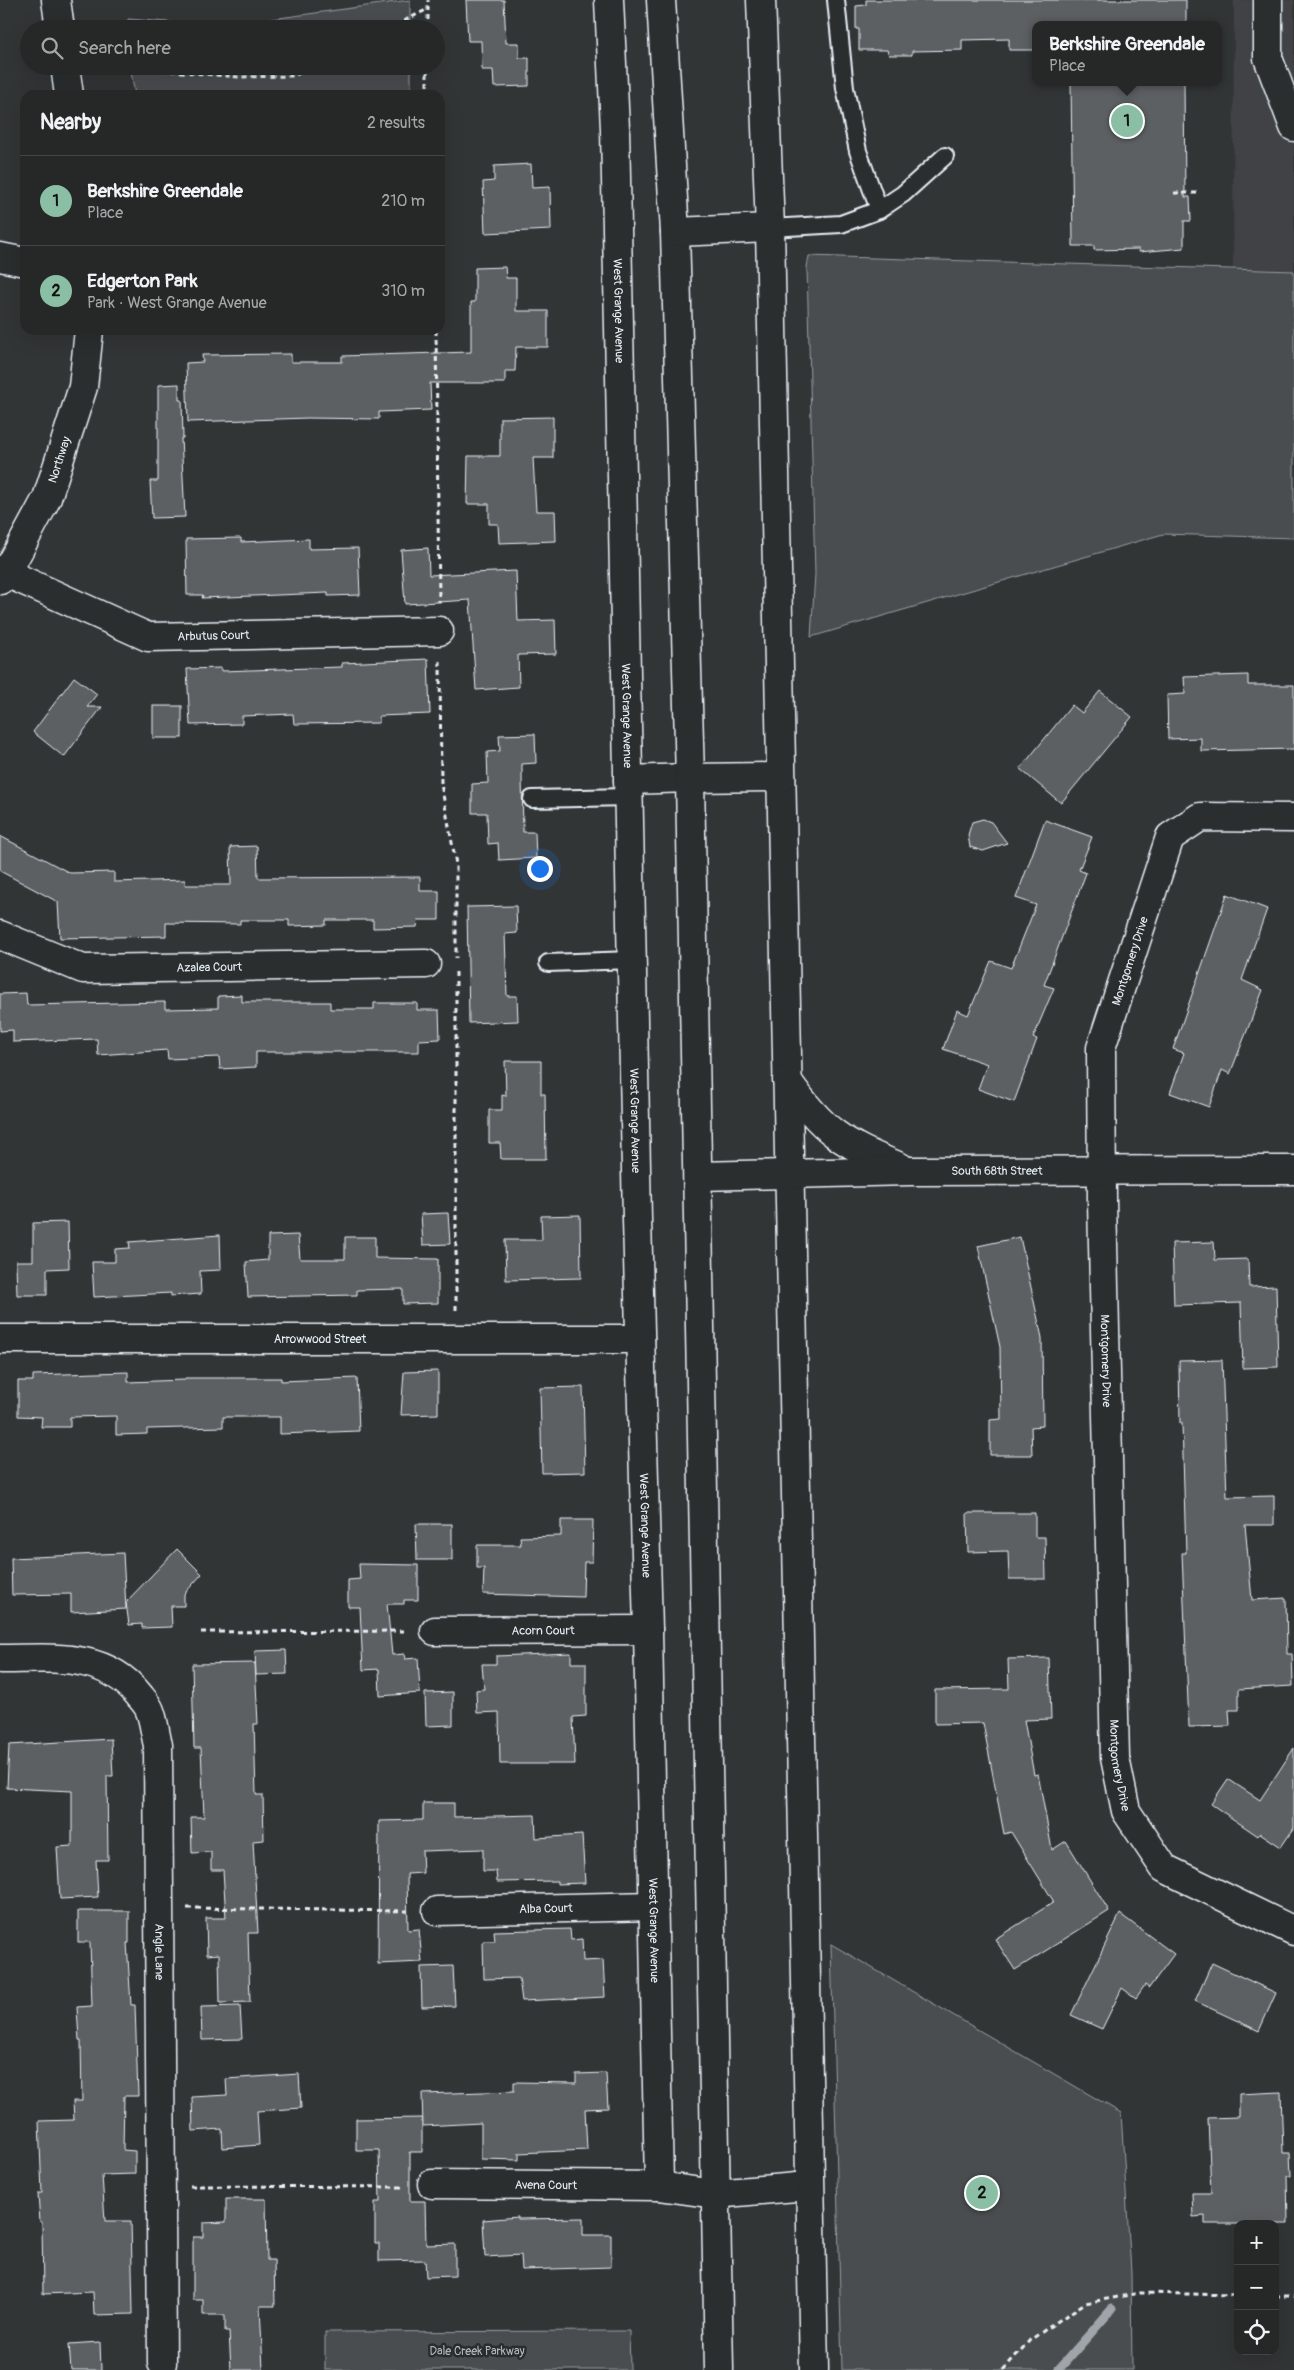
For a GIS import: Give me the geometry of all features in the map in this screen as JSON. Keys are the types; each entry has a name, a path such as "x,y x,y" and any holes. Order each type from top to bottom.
{"street":[{"path":"56,0 59,20"},
{"name":"West Grange Avenue","path":"609,0 616,129 628,789 660,2186"},
{"path":"661,0 674,232 690,778 699,1176 719,2370"},
{"path":"742,0 764,68"},
{"path":"761,0 770,228 790,1173 808,2186 814,2370"},
{"path":"1268,0 1268,58 1294,127"},
{"path":"66,75 68,90"},
{"path":"674,232 770,228"},
{"path":"0,257 20,261"},
{"name":"Northway","path":"2,574 47,498 84,387 89,335"},
{"name":"Arbutus Court","path":"2,574 148,637 439,631"},
{"path":"628,789 690,778 781,777"},
{"name":"Montgomery Drive","path":"1294,818 1200,817 1170,837 1101,1048 1115,1758 1126,1811 1164,1868 1294,1931"},
{"name":"Azalea Court","path":"0,935 83,969 426,964"},
{"path":"787,1080 807,1109 830,1132 858,1150 910,1171"},
{"name":"South 68th Street","path":"699,1176 910,1171 1294,1170"},
{"name":"Arrowwood Street","path":"0,1339 640,1338"},
{"name":"Acorn Court","path":"436,1630 648,1630"},
{"name":"Angle Lane","path":"0,1659 61,1659 98,1664 117,1674 128,1683 150,1710 158,1745 162,2363"},
{"name":"Alba Court","path":"437,1911 654,1906"},
{"name":"Avena Court","path":"432,2184 660,2186"},
{"path":"660,2186 715,2194 808,2186"}],"lane":[{"path":"836,0 845,88 858,151 879,210"},
{"path":"770,228 841,224 879,210 903,194 945,156"},
{"path":"532,799 628,789"},
{"path":"548,963 632,960"}],"path":[{"path":"428,0 428,20"},
{"path":"406,20 428,9"},
{"path":"216,75 238,77 296,75"},
{"path":"427,75 427,90"},
{"path":"1174,193 1200,193"},
{"path":"436,335 441,784 456,864 456,1338"},
{"path":"202,1632 436,1630"},
{"path":"158,1908 437,1911"},
{"path":"160,2186 406,2188 432,2184"},
{"path":"1003,2370 1030,2340 1085,2303 1140,2293 1234,2295"},
{"path":"1279,2296 1294,2296"}],"shaded area":[{"path":"1234,0 1294,0 1294,271 1233,269"}],"green space":[{"path":"410,0 410,20 265,20"},
{"path":"132,75 411,75 411,90 134,90"},
{"path":"809,256 1294,271 1294,538 1163,534 811,637 815,574 807,267"},
{"path":"831,1944 1121,2113 1131,2272 1132,2370 842,2370"},
{"name":"Dale Creek Parkway","path":"629,2331 630,2370 325,2370 325,2332"}],"building":[{"path":"466,0 504,0 506,43 519,43 519,58 529,58 529,86 494,87 493,70 482,70 481,41 468,41"},
{"path":"866,0 1186,0 1186,21 1032,21 1032,50 1009,50 1009,39 962,40 962,50 912,51 912,55 889,55 887,50 859,50 859,29 856,29 856,6 866,5"},
{"path":"1071,86 1184,86 1185,197 1190,197 1191,221 1184,221 1184,248 1139,252 1139,249 1094,250 1094,246 1073,246"},
{"path":"531,164 532,188 550,187 551,230 485,233 483,182 494,181 494,166"},
{"path":"505,267 506,278 516,278 516,311 548,311 548,347 516,347 515,371 505,371 505,383 430,383 431,410 379,412 379,419 308,418 188,422 186,363 203,362 202,355 291,354 291,362 342,362 342,356 471,352 471,302 475,302 475,268"},
{"path":"179,384 179,400 182,400 183,438 181,438 185,517 152,518 150,481 158,481 158,385"},
{"path":"553,417 553,458 533,458 536,511 555,511 556,541 499,543 498,524 489,524 489,504 467,504 468,456 500,456 500,418"},
{"path":"241,538 241,542 309,539 309,549 358,548 360,595 328,596 328,593 202,598 203,595 187,595 186,539"},
{"path":"428,548 429,575 516,571 518,621 555,620 556,654 518,655 519,687 476,690 470,600 405,604 401,550"},
{"path":"428,659 430,714 379,716 379,723 294,724 293,714 242,716 242,724 190,725 187,669 221,668 221,671 342,667 342,663"},
{"path":"1248,675 1248,685 1294,685 1294,749 1201,751 1201,738 1168,739 1167,695 1185,694 1184,677"},
{"path":"74,677 97,694 87,707 102,707 64,757 33,732"},
{"path":"1100,691 1132,717 1061,803 1020,769 1072,705 1082,713"},
{"path":"153,706 182,706 182,738 153,738"},
{"path":"535,734 536,763 522,764 522,776 523,832 535,832 536,858 499,860 498,843 488,844 487,813 472,813 472,784 488,783 487,752 500,751 499,735"},
{"path":"983,819 991,822 1007,843 983,851 970,847 968,835 972,822"},
{"path":"1045,820 1092,837 1079,870 1086,873 1044,985 1054,988 1033,1038 1037,1039 1014,1102 978,1089 987,1064 943,1049 957,1010 968,1015 991,961 1011,968 1036,905 1016,898"},
{"path":"0,836 70,873 114,872 114,882 185,880 185,885 231,885 230,847 257,846 258,878 420,877 420,891 439,891 439,920 418,920 417,927 373,928 373,920 326,920 326,925 289,926 289,920 240,920 240,924 166,923 166,936 60,938 58,902 0,871"},
{"path":"1227,894 1267,909 1242,980 1263,990 1230,1074 1222,1070 1209,1107 1170,1093 1184,1053 1173,1049"},
{"path":"516,906 517,933 505,934 507,996 517,996 518,1021 469,1023 467,907"},
{"path":"26,993 27,1005 165,1002 165,1009 218,1008 218,996 242,995 242,1002 330,1002 330,1009 374,1009 374,1003 417,1003 417,1010 439,1010 440,1039 419,1040 419,1052 256,1052 256,1067 220,1069 219,1057 168,1059 167,1050 98,1055 97,1039 13,1042 13,1030 0,1031 0,994"},
{"path":"505,1061 541,1061 541,1094 545,1094 546,1159 501,1159 500,1143 489,1143 489,1110 502,1110 502,1095 506,1096"},
{"path":"448,1213 450,1244 423,1245 421,1214"},
{"path":"580,1215 581,1278 506,1280 505,1240 542,1240 541,1216"},
{"path":"68,1222 69,1268 47,1269 47,1295 17,1295 16,1261 33,1261 33,1223"},
{"path":"220,1235 221,1270 200,1271 201,1294 171,1296 171,1293 94,1297 92,1262 115,1262 115,1249 130,1248 129,1242"},
{"path":"298,1235 300,1259 345,1259 345,1237 375,1237 375,1258 438,1259 438,1303 403,1304 403,1289 357,1290 357,1295 248,1297 246,1262 268,1260 268,1236"},
{"path":"1020,1237 1042,1338 1043,1426 1031,1427 1032,1455 990,1455 990,1420 1001,1419 1000,1347 978,1246"},
{"path":"1214,1242 1215,1260 1248,1259 1249,1287 1276,1286 1278,1367 1243,1368 1241,1303 1174,1305 1172,1243"},
{"path":"1222,1360 1227,1497 1274,1496 1274,1525 1245,1525 1252,1600 1286,1598 1287,1654 1292,1654 1293,1686 1239,1689 1239,1710 1229,1710 1230,1726 1189,1727 1182,1553 1186,1553 1179,1361"},
{"path":"438,1371 438,1414 401,1415 404,1372"},
{"path":"128,1372 128,1382 185,1380 185,1378 281,1378 281,1381 357,1378 359,1431 280,1434 280,1417 223,1417 223,1427 147,1429 147,1434 116,1435 116,1416 70,1417 70,1427 41,1427 42,1417 18,1416 18,1381 33,1381 33,1375"},
{"path":"583,1387 585,1472 542,1473 540,1388"},
{"path":"967,1513 1035,1513 1035,1537 1045,1537 1046,1579 1009,1579 1008,1551 968,1552"},
{"path":"561,1520 593,1520 592,1562 584,1562 583,1597 483,1594 484,1568 477,1568 477,1545 521,1545 520,1537 561,1536"},
{"path":"416,1524 452,1524 452,1560 417,1560"},
{"path":"177,1549 202,1574 184,1594 184,1606 171,1606 172,1627 142,1628 142,1624 129,1625 126,1602"},
{"path":"123,1553 126,1609 71,1612 71,1594 12,1595 11,1558"},
{"path":"359,1564 418,1565 418,1600 404,1600 404,1604 387,1604 392,1655 404,1654 405,1659 418,1658 420,1693 380,1696 379,1669 363,1670 360,1607 348,1607 348,1580 360,1579"},
{"path":"286,1650 287,1674 256,1675 255,1651"},
{"path":"571,1653 571,1663 586,1663 586,1716 573,1717 575,1764 500,1764 499,1712 477,1713 476,1690 484,1689 482,1664 496,1664 496,1656"},
{"path":"1049,1658 1051,1719 1024,1720 1034,1775 1038,1774 1052,1850 1066,1841 1109,1911 1015,1970 995,1939 1054,1902 1011,1832 1004,1834 983,1723 935,1724 935,1690 1009,1689 1008,1659"},
{"path":"255,1663 258,1724 254,1724 256,1795 263,1795 264,1840 253,1841 258,1933 248,1933 250,2002 220,2003 219,1954 207,1955 206,1918 226,1918 223,1870 211,1870 211,1852 192,1853 191,1817 204,1817 201,1748 194,1748 192,1664"},
{"path":"453,1692 453,1725 426,1726 425,1693"},
{"path":"111,1739 113,1776 107,1776 108,1860 96,1860 98,1897 60,1899 57,1847 72,1846 72,1791 7,1788 9,1745"},
{"path":"1294,1748 1294,1828 1281,1847 1260,1833 1258,1836 1211,1804 1228,1779 1260,1800"},
{"path":"423,1803 454,1803 454,1817 535,1815 536,1838 582,1835 585,1883 557,1884 557,1881 497,1882 496,1871 483,1871 483,1849 422,1851 423,1873 407,1874 408,1930 419,1929 422,1962 378,1964 379,1821 423,1820"},
{"path":"78,1911 129,1911 129,1943 127,1943 131,2005 135,2005 138,2096 124,2096 123,2150 135,2151 135,2174 102,2175 105,2221 131,2221 133,2314 94,2315 93,2292 43,2294 42,2222 40,2222 38,2193 42,2193 39,2121 74,2120 73,2101 82,2101 81,2040 79,2040 77,2007 92,2006 90,1942 78,1942"},
{"path":"1120,1914 1174,1954 1149,1988 1145,1985 1136,1998 1122,1988 1102,2029 1071,2015"},
{"path":"570,1929 571,1940 582,1939 583,1961 603,1960 605,1997 522,2001 519,1978 484,1979 483,1941 495,1941 494,1931"},
{"path":"1212,1963 1276,1993 1259,2031 1195,2001"},
{"path":"453,1966 455,2006 422,2007 421,1967"},
{"path":"240,2006 242,2039 202,2040 201,2007"},
{"path":"606,2073 608,2108 585,2109 587,2150 519,2153 519,2160 481,2159 481,2123 423,2126 422,2094 514,2091 514,2082 576,2083 576,2074"},
{"path":"299,2074 301,2108 257,2111 259,2145 223,2148 222,2129 193,2131 192,2097 227,2095 226,2079"},
{"path":"1281,2092 1283,2153 1290,2153 1291,2176 1287,2176 1288,2224 1279,2224 1279,2220 1234,2220 1234,2224 1205,2224 1205,2216 1193,2217 1192,2193 1211,2193 1208,2118 1239,2117 1239,2094"},
{"path":"422,2118 422,2152 410,2152 410,2201 425,2201 426,2245 455,2244 455,2276 426,2277 425,2260 379,2261 379,2243 375,2243 375,2202 380,2202 379,2150 356,2150 356,2119"},
{"path":"226,2199 266,2199 267,2260 274,2260 275,2306 260,2306 263,2370 231,2370 229,2331 225,2331 225,2315 203,2315 203,2300 193,2300 193,2237 203,2237 203,2223 226,2222"},
{"path":"518,2217 518,2219 583,2218 583,2235 611,2235 611,2267 522,2270 521,2255 485,2257 483,2220"},
{"path":"100,2342 101,2370 71,2370 69,2344"}],"waterway":[{"path":"1058,2370 1112,2309"}],"place":[{"name":"Berkshire Greendale","path":"1127,121"},
{"name":"Edgerton Park","path":"982,2193"}]}
